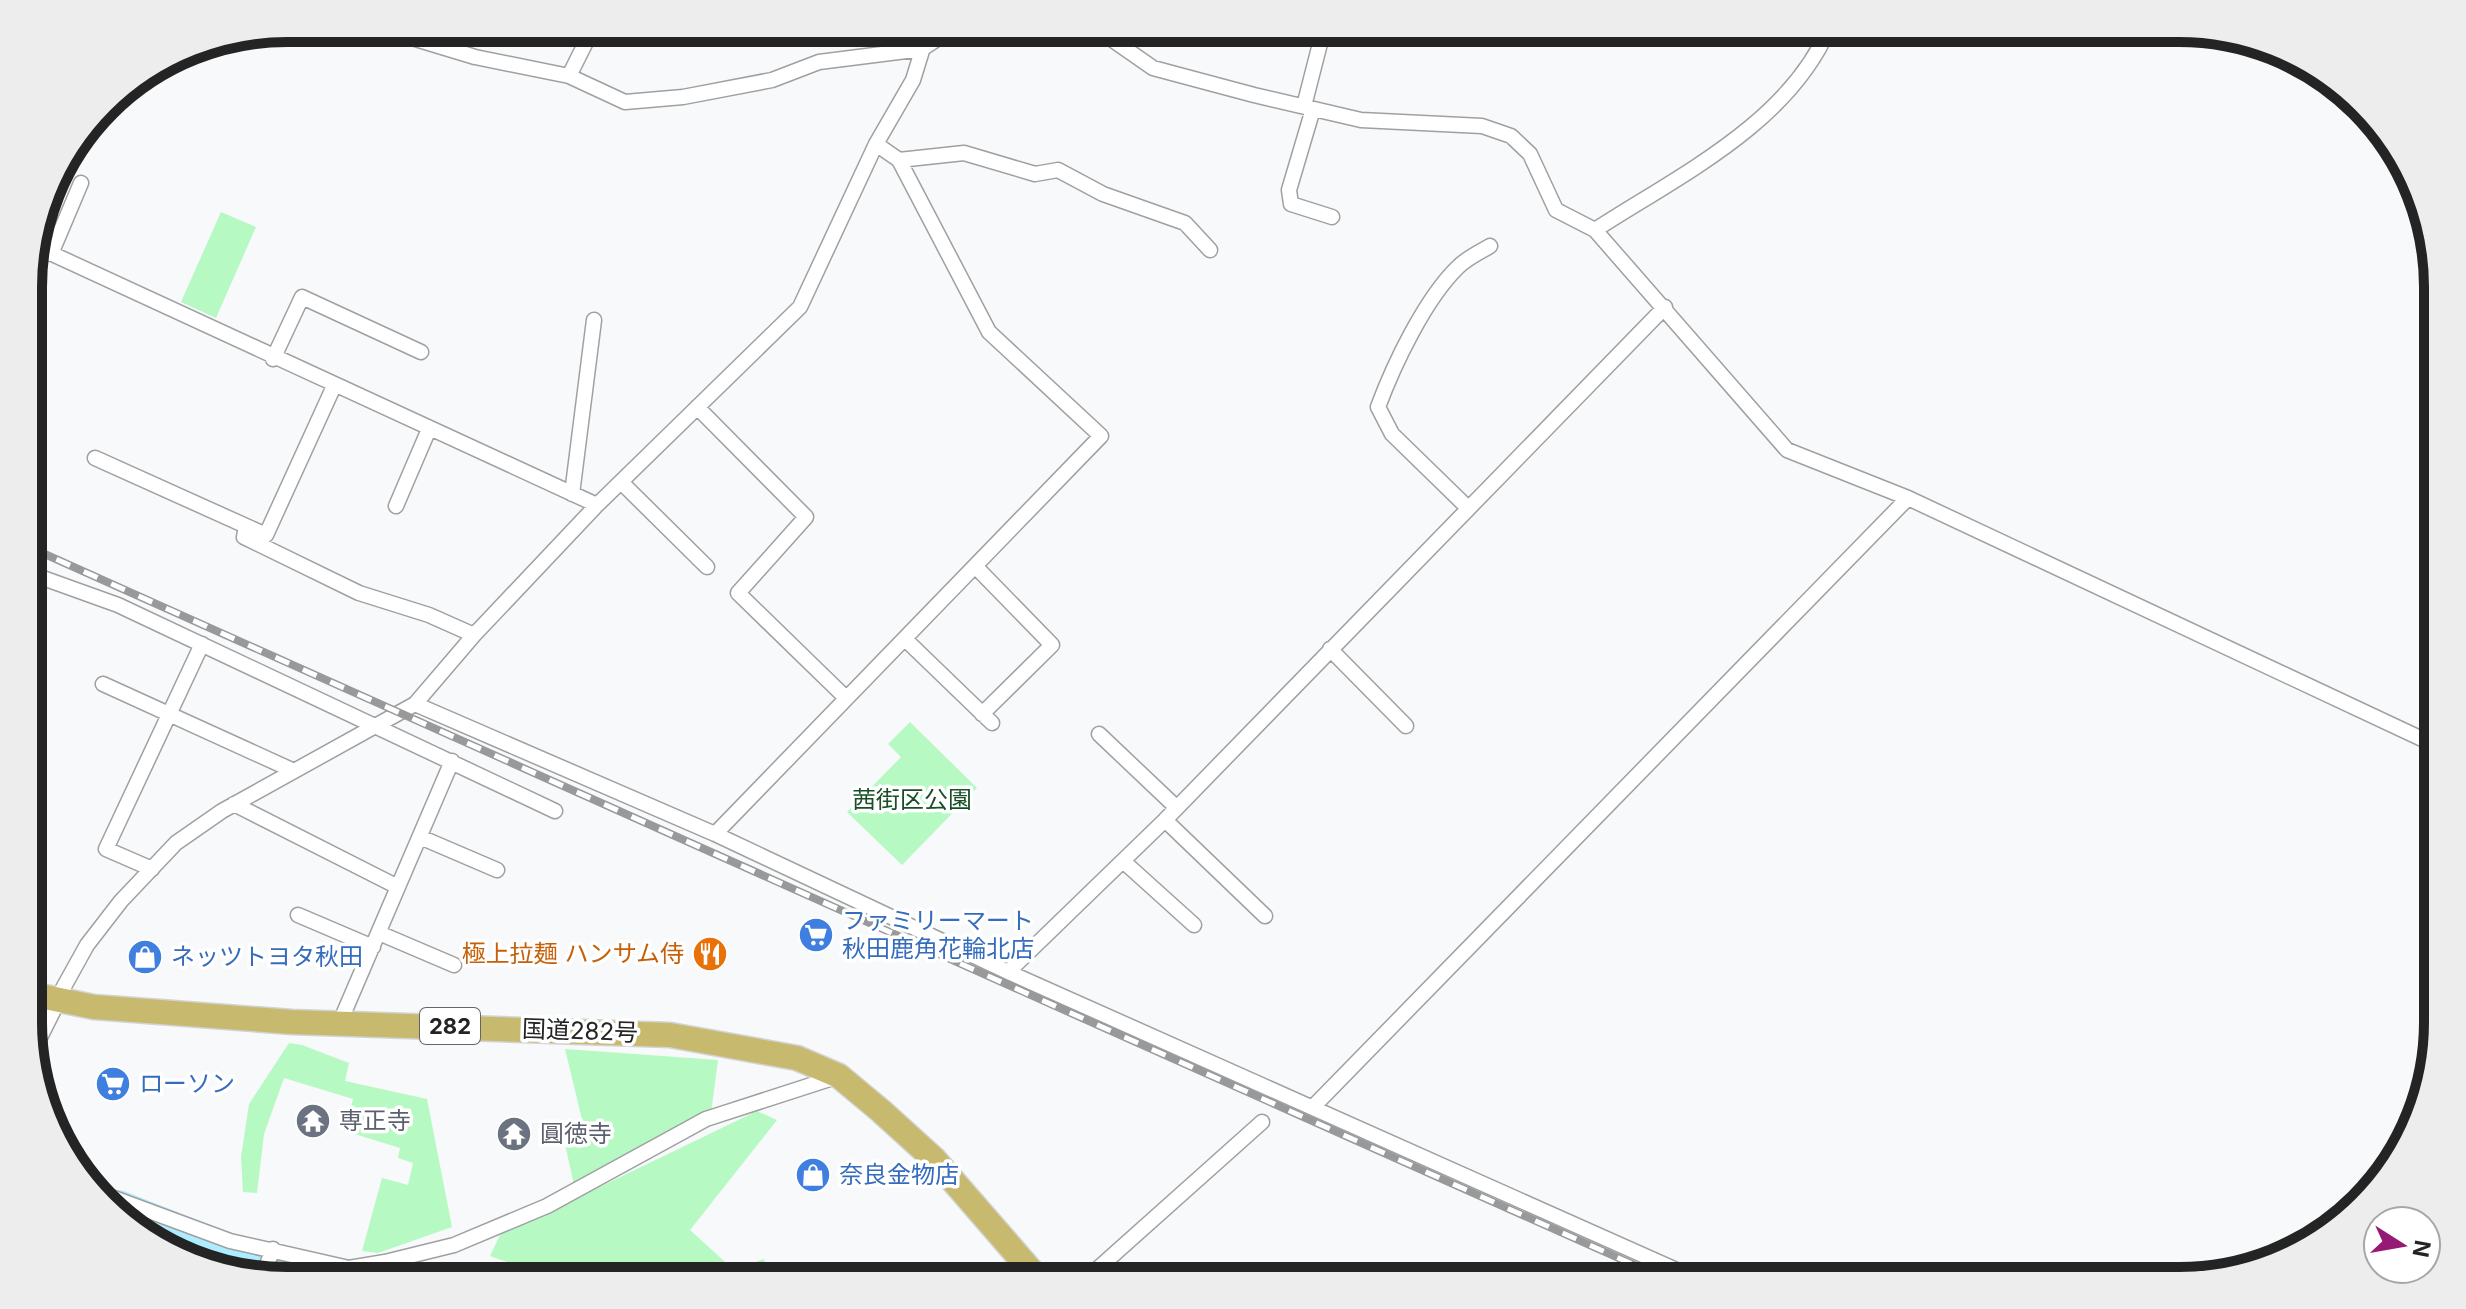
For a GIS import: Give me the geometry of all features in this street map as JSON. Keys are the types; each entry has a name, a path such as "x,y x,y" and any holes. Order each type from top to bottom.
{"highway":[{"name":"国道282号","path":"42,997 94,1007 292,1022 670,1035 797,1058 839,1076 935,1160 1028,1267"}],"street":[{"path":"426,42 475,57 569,76 625,102 683,97 772,80 819,62 922,49 933,42"},
{"path":"569,76 586,42"},
{"path":"42,1028 87,945 121,901 176,843 234,804 415,704 474,635 597,505 800,307 876,144 913,80 924,42"},
{"path":"1122,42 1153,68 1309,108 1361,120 1482,126 1511,136 1530,154 1556,210 1595,230 1787,450 1908,498 2424,740"},
{"path":"1321,42 1289,190 1291,204 1332,217"},
{"path":"1595,230 1741,133 1806,72 1822,42"},
{"path":"715,834 1101,436 989,332 899,160 876,144"},
{"path":"899,160 964,153 1035,174 1058,170 1103,194 1185,223 1210,250"},
{"path":"51,254 81,183"},
{"path":"1467,507 1392,434 1378,407 1387,383 1439,289 1460,265 1490,246"},
{"path":"45,251 273,359 597,505"},
{"path":"273,359 302,297 421,352"},
{"path":"1008,972 1177,808 1665,307"},
{"path":"572,494 594,320"},
{"path":"95,458 266,535 334,386"},
{"path":"697,407 806,517 738,593 846,698"},
{"path":"396,506 429,429"},
{"path":"621,482 707,567"},
{"path":"1314,1106 1908,498"},
{"path":"246,526 244,537 359,593 429,615 474,635"},
{"path":"906,640 987,718 1052,645 976,567"},
{"path":"43,578 118,605 377,724 555,811"},
{"path":"152,869 106,849 202,644"},
{"path":"1330,649 1406,726"},
{"path":"103,684 294,771"},
{"path":"415,704 715,834 1008,972 1668,1266"},
{"path":"1099,734 1177,808"},
{"path":"340,1022 452,761"},
{"path":"234,804 398,887"},
{"path":"1165,820 1265,916"},
{"path":"420,837 497,870"},
{"path":"1123,861 1194,925"},
{"path":"298,915 454,965"},
{"path":"356,1267 401,1260 454,1245 547,1206 706,1119 839,1076"},
{"path":"1100,1267 1262,1122"},
{"path":"119,1200 230,1241 345,1267"},
{"path":"266,1266 273,1250"}],"green space":[{"path":"221,212 256,227 216,318 181,302"},
{"name":"茜街区公園","path":"910,722 977,788 902,865 847,812 901,757 888,744"},
{"path":"289,1043 349,1063 345,1081 427,1099 452,1227 378,1253 362,1251 382,1178 408,1185 413,1163 398,1158 400,1148 345,1131 353,1099 284,1078 264,1134 257,1193 243,1192 241,1157 249,1104"},
{"path":"565,1049 718,1060 711,1113 574,1185 565,1144 586,1136"},
{"path":"757,1111 777,1120 690,1230 730,1267 521,1267 490,1256 500,1235"},
{"path":"763,1259 769,1267 745,1267"}],"waterway":[{"path":"132,1212 271,1266"}],"railway":[{"path":"43,553 1637,1266"}],"place":[{"name":"ファミリーマート 秋田鹿角花輪北店","path":"816,935"},
{"name":"極上拉麺 ハンサム侍","path":"710,954"},
{"name":"ネッツトヨタ秋田","path":"145,957"},
{"name":"ローソン","path":"113,1084"},
{"name":"専正寺","path":"313,1121"},
{"name":"圓徳寺","path":"514,1134"},
{"name":"奈良金物店","path":"813,1175"}]}
